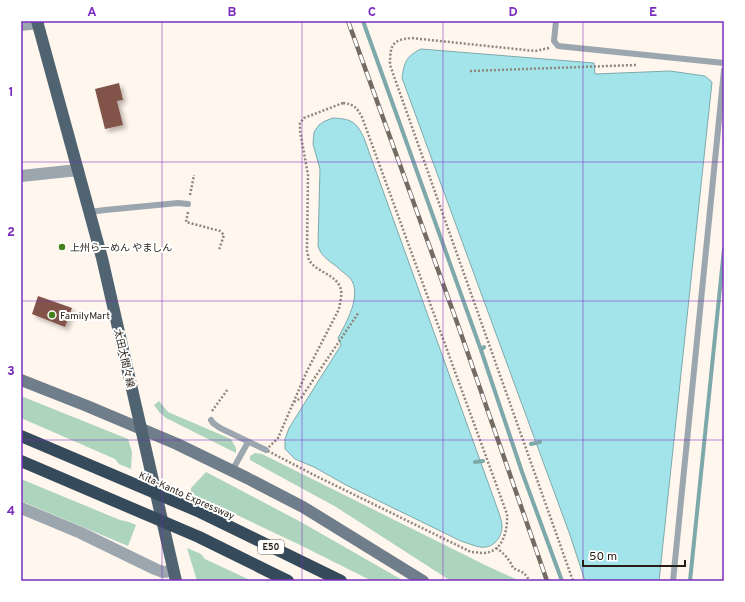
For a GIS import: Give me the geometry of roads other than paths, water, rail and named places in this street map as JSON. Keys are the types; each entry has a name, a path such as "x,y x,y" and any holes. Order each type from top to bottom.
{"highway":[{"name":"Kita-Kanto Expressway","path":"21,436 200,512 341,581"},
{"name":"E50","path":"21,461 199,538 288,581"}],"main road":[{"name":"太田大間々線","path":"37,22 102,258 175,576"}],"street":[{"path":"21,25 37,22"},
{"path":"21,176 78,170"},
{"path":"21,380 141,428 232,471 303,507 423,581"},
{"path":"21,508 175,576"}],"lane":[{"path":"556,21 554,41 558,46 724,63"},
{"path":"673,581 724,70"},
{"path":"90,212 178,203 188,204"},
{"path":"211,420 213,424 220,428 266,450"},
{"path":"232,471 248,442"}],"water":[{"path":"421,49 594,63 595,74 670,71 705,76 712,82 659,581 585,581 570,535 402,78 407,60 412,54"},
{"path":"333,118 349,120 355,124 364,138 501,519 502,530 500,535 496,542 489,546 480,547 461,541 346,485 314,467 295,459 285,449 285,439 289,428 341,345 338,338 349,317 354,300 354,285 350,278 325,258 318,246 320,169 313,144 314,132 319,125"}],"waterway":[{"path":"363,21 481,350 484,347"},
{"path":"690,581 724,249"},
{"path":"481,350 522,472 562,581"},
{"path":"531,444 540,442"},
{"path":"475,462 483,461"}],"railway":[{"path":"348,21 459,328 547,581"}],"place":[{"name":"上州らーめん やましん","path":"62,247"},
{"name":"FamilyMart","path":"52,315"}]}
